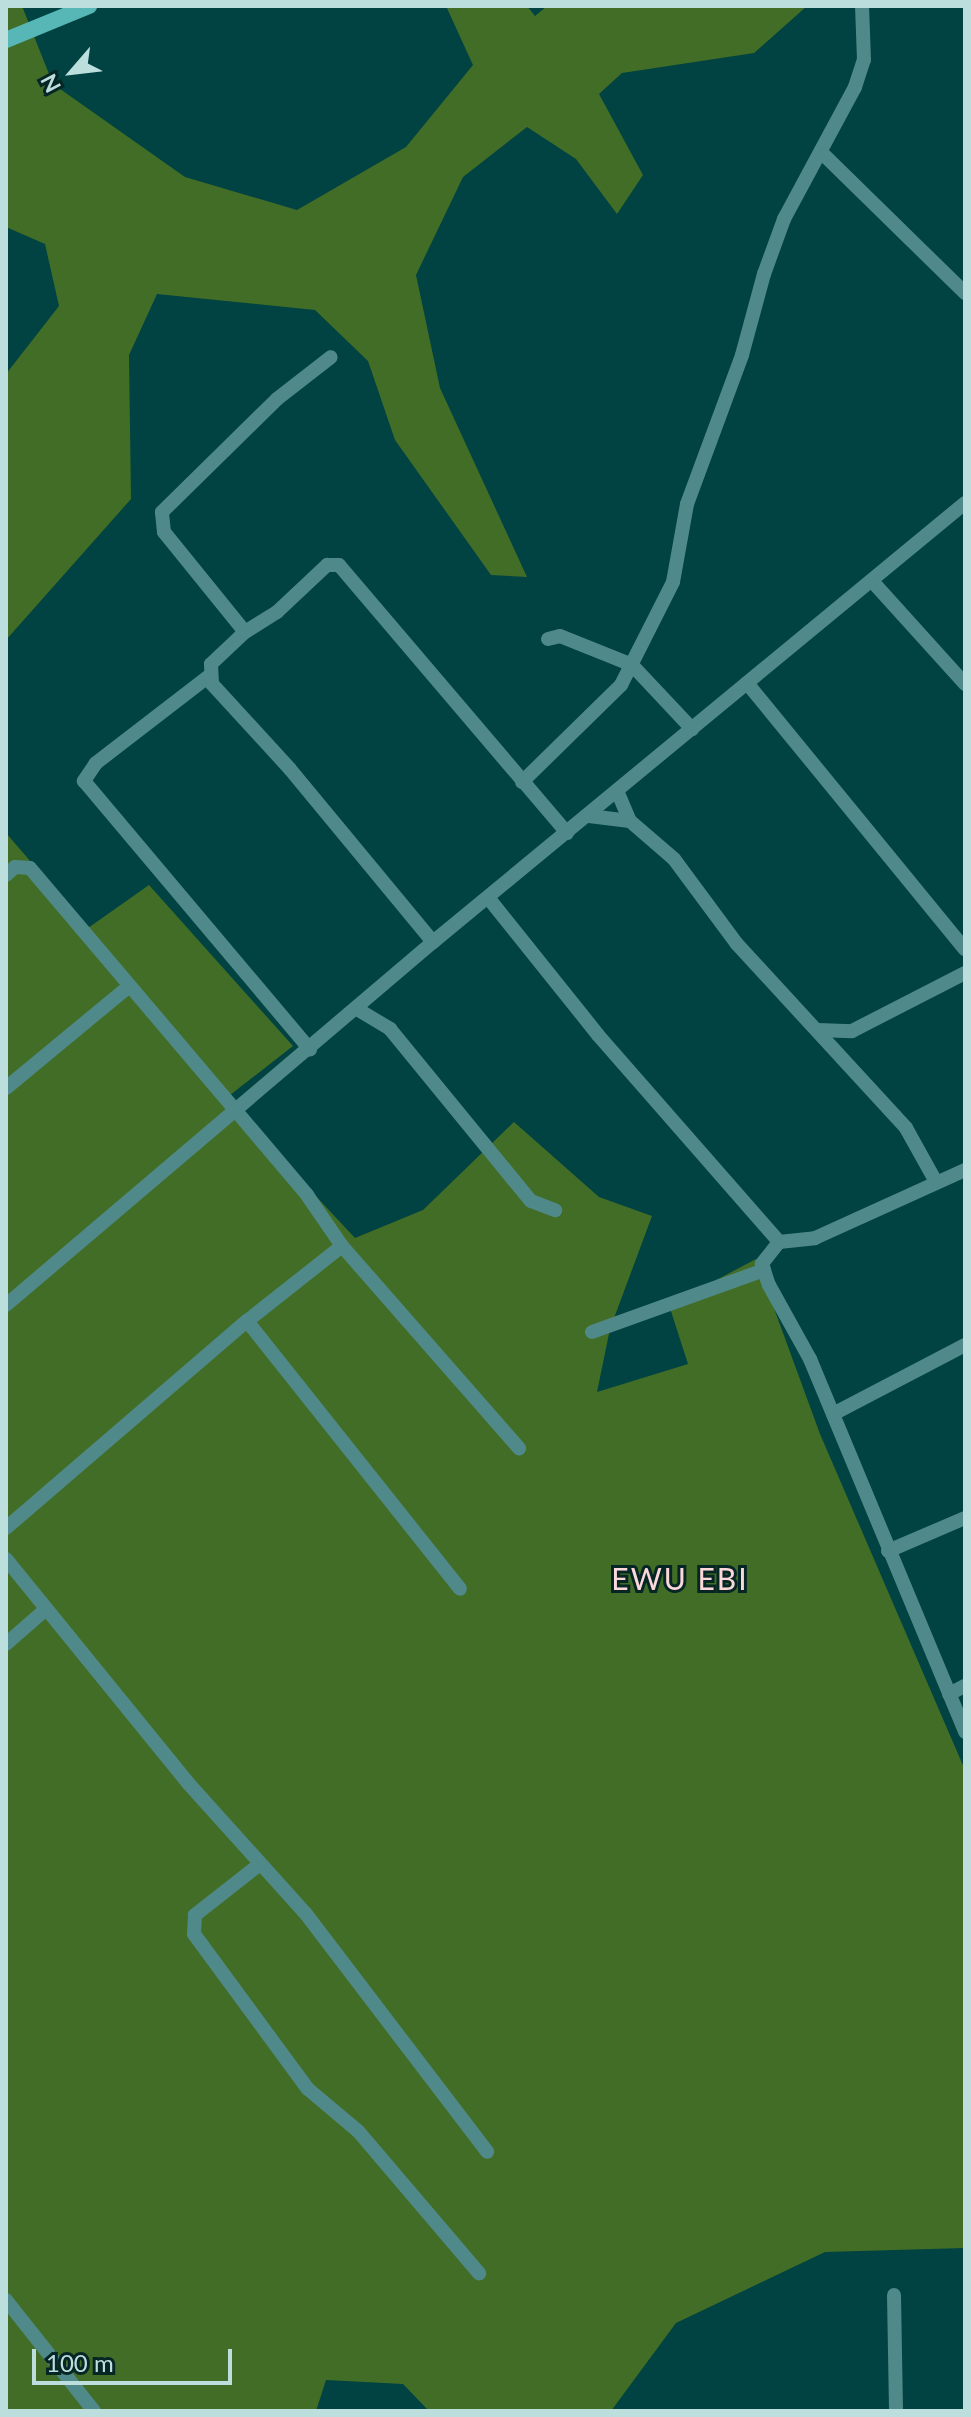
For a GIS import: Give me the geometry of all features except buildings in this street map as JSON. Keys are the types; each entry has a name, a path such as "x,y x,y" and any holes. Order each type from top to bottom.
{"street":[{"path":"6,40 89,6"},
{"path":"522,782 605,703 632,665 673,582 687,504 742,355 769,260 864,60 862,6"},
{"path":"821,152 962,283"},
{"path":"245,632 164,532 162,512 277,399 331,357"},
{"path":"6,1305 433,942 490,900 965,503"},
{"path":"310,1049 84,781 96,763 209,676 211,664 245,632 277,612 327,565 339,565 567,833"},
{"path":"872,581 965,684"},
{"path":"222,607 224,652"},
{"path":"548,639 560,636 632,665 692,729"},
{"path":"209,676 433,942"},
{"path":"747,683 965,949"},
{"path":"618,793 630,821 674,859 737,944 906,1128 936,1182"},
{"path":"589,816 630,821"},
{"path":"6,875 15,867 30,868 307,1195 342,1246 519,1448"},
{"path":"490,900 598,1035 779,1242"},
{"path":"818,1030 839,1035 852,1031 965,973"},
{"path":"6,1088 128,987"},
{"path":"357,1009 390,1029 531,1201 555,1210"},
{"path":"965,1170 815,1238 779,1242 764,1255 764,1270 833,1414 965,1732"},
{"path":"6,1528 247,1321 342,1246"},
{"path":"592,1332 764,1270"},
{"path":"247,1321 460,1589"},
{"path":"833,1414 965,1345"},
{"path":"888,1551 965,1518"},
{"path":"6,1559 45,1610 324,1937 487,2152"},
{"path":"6,1644 45,1610"},
{"path":"949,1694 965,1686"},
{"path":"260,1864 195,1915 194,1934 308,2089 358,2131 479,2273"},
{"path":"894,2295 896,2411"},
{"path":"6,2300 94,2411"}],"green space":[{"path":"6,6 22,6 53,84 185,177 297,210 406,147 473,65 446,6 527,6 535,16 547,6 807,6 754,53 622,73 599,94 643,175 617,214 576,159 527,127 463,177 416,275 440,388 527,577 491,575 395,440 368,361 315,310 157,294 129,355 131,499 6,640 6,374 59,306 45,244 6,227"},
{"path":"6,833 88,928 149,885 293,1046 225,1099 355,1238 423,1210 514,1122 599,1197 652,1216 610,1329 597,1392 688,1364 669,1305 756,1259 820,1434 965,1770 965,2248 825,2252 676,2323 611,2411 429,2411 403,2384 326,2380 316,2411 6,2411"}],"district":[{"name":"EWU EBI","path":"680,1578"}]}
